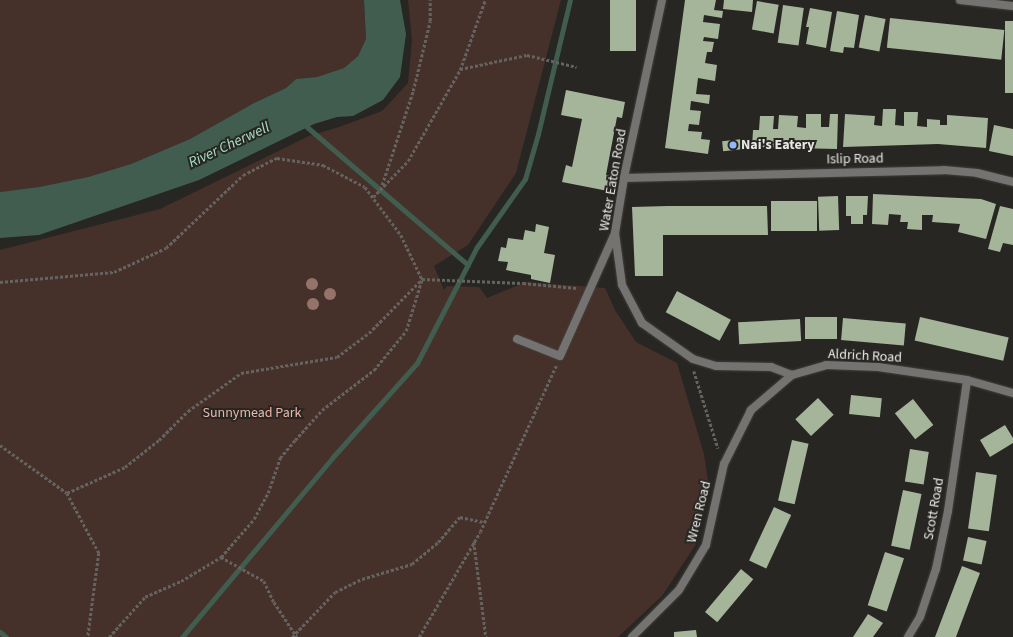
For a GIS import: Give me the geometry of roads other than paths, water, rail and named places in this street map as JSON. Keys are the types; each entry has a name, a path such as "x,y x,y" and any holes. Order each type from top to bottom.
{"street":[{"name":"Water Eaton Road","path":"662,0 624,178 615,233 622,285 642,323 693,358 716,366 771,367 792,375"},
{"path":"960,0 1013,6"},
{"name":"Islip Road","path":"624,178 944,170 977,173 1013,182"},
{"path":"517,339 560,356 591,290 615,233"},
{"name":"Aldrich Road","path":"792,375 826,365 878,367 967,380 1013,393"},
{"name":"Wren Road","path":"632,637 679,590 706,545 724,464 751,410 792,375"},
{"name":"Scott Road","path":"908,637 920,617 936,569 948,511 967,380"}],"water":[{"name":"River Cherwell","path":"364,0 400,0 406,34 400,77 383,100 353,116 337,117 314,124 199,180 39,235 0,238 0,192 39,187 88,177 131,164 190,139 254,103 286,88 296,79 317,77 344,68 358,56 366,39"}],"waterway":[{"path":"182,637 332,458 417,363 477,247 525,179 538,134 570,0"},
{"path":"307,127 468,265"},
{"path":"0,632 6,637"}],"place":[{"name":"Nai's Eatery","path":"733,145"}],"park label":[{"name":"Sunnymead Park","path":"252,413"}]}
